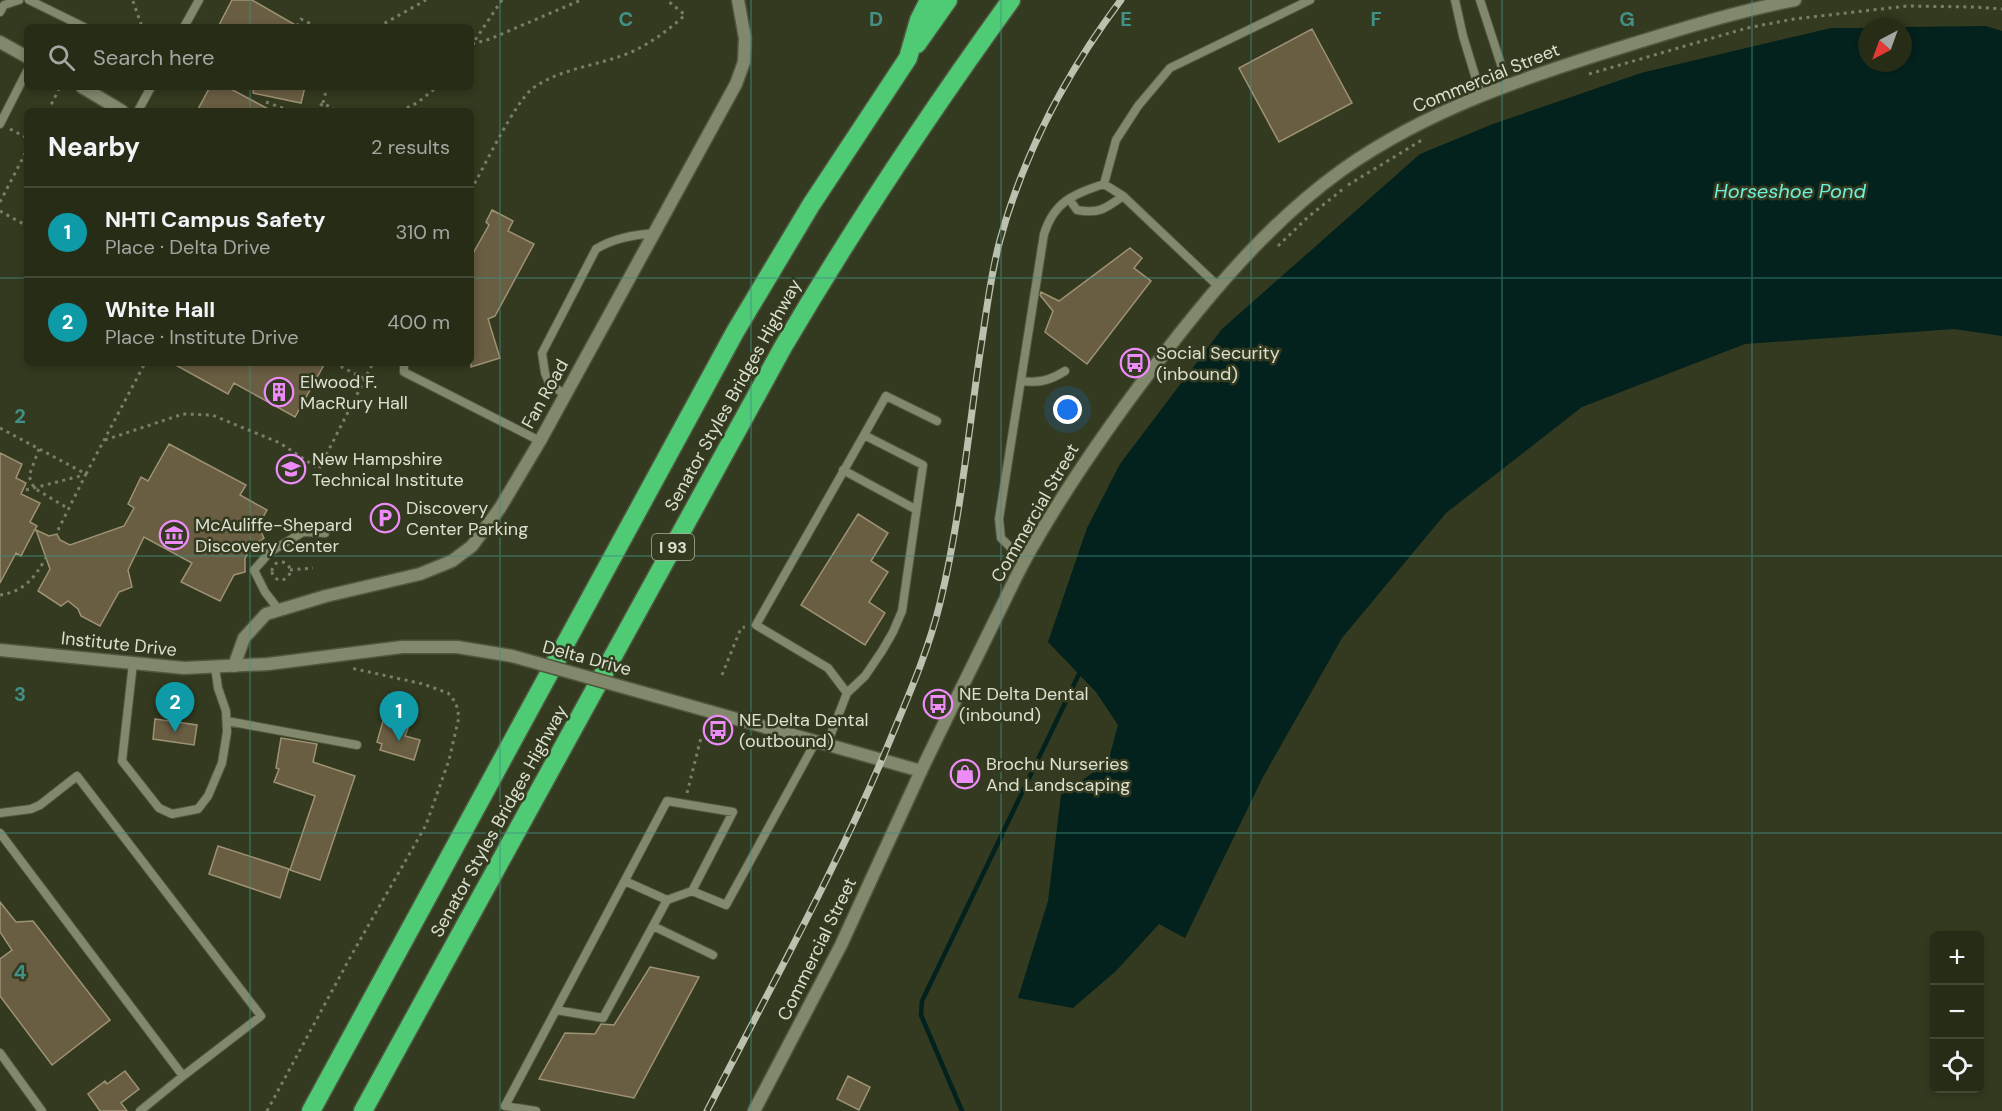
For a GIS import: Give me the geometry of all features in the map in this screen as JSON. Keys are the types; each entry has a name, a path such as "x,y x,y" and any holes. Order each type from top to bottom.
{"highway":[{"path":"908,58 919,20 929,0"},
{"name":"I 93","path":"312,1111 735,332 811,205 948,0"},
{"name":"Senator Styles Bridges Highway","path":"363,1111 830,266 959,71 1011,0"}],"street":[{"name":"Fan Road","path":"234,666 244,638 266,614 326,596 420,574 452,561 472,546 485,530 540,441 736,84 744,62 745,38 738,0"},
{"name":"Commercial Street","path":"754,1111 841,945 921,771 1025,561 1079,468 1133,393 1218,286 1278,224 1342,170 1410,127 1481,95 1565,65 1723,16 1795,0"},
{"path":"0,42 24,55"},
{"path":"89,90 117,108"},
{"name":"Delta Drive","path":"234,666 268,664 402,647 457,647 512,657 921,771"},
{"name":"Institute Drive","path":"0,650 184,668 234,666"}],"lane":[{"path":"0,12 4,5 19,0"},
{"path":"28,0 78,24"},
{"path":"186,24 199,0"},
{"path":"1104,184 1116,140 1138,106 1170,68 1310,0"},
{"path":"1455,0 1462,36 1481,95"},
{"path":"1480,0 1508,86"},
{"path":"0,124 24,77"},
{"path":"140,108 149,90"},
{"path":"1025,561 1001,538 999,519 1048,219 1057,207 1069,199 1082,191 1104,184 1123,196 1218,286"},
{"path":"1069,199 1077,210 1092,213 1104,209 1123,196"},
{"path":"565,395 549,383 544,373 542,353 596,249 606,243 629,236 655,233"},
{"path":"404,366 404,372 540,441"},
{"path":"1021,381 1036,383 1050,381 1065,371"},
{"path":"847,693 828,668 756,625 886,396 937,421"},
{"path":"692,891 726,905 821,743 847,693 865,676 882,651 902,611 923,465 864,435"},
{"path":"843,470 915,509"},
{"path":"279,610 265,592 254,570 270,552 303,532 325,533"},
{"path":"133,663 122,761 159,808 172,814 198,809 208,796 222,763 227,732 215,667"},
{"path":"226,721 357,745"},
{"path":"0,813 31,809 40,805 77,776 261,1016 140,1111"},
{"path":"536,1111 505,1106 667,801 733,812 692,891 668,900 603,1018 556,1010"},
{"path":"0,833 183,1076"},
{"path":"625,880 668,900"},
{"path":"653,926 713,955"},
{"path":"0,1053 42,1111"}],"path":[{"path":"383,24 426,0"},
{"path":"474,42 502,0"},
{"path":"474,44 581,0"},
{"path":"474,184 520,103 532,88 561,74 624,54 659,38 685,15 667,0"},
{"path":"133,1 141,24"},
{"path":"1580,76 1747,28 1794,19 1907,6 2002,9"},
{"path":"298,24 301,19 311,24"},
{"path":"50,108 58,90"},
{"path":"318,108 322,103 326,90"},
{"path":"406,108 433,90"},
{"path":"266,102 283,108"},
{"path":"322,103 331,108"},
{"path":"18,134 24,137"},
{"path":"1276,248 1308,217 1348,184 1424,139"},
{"path":"0,202 24,156"},
{"path":"0,211 24,224"},
{"path":"58,531 143,366"},
{"path":"340,366 364,379"},
{"path":"105,440 183,414 212,415 280,443 319,469 371,366"},
{"path":"0,428 86,474"},
{"path":"39,449 29,476 34,488 69,509"},
{"path":"26,490 86,474"},
{"path":"0,595 24,588 34,578 46,558"},
{"path":"279,562 288,565 290,570 289,576 284,579 278,579 272,573 274,565 279,562"},
{"path":"290,570 313,568"},
{"path":"722,675 741,628 756,625"},
{"path":"267,1111 352,954 426,825 449,760 459,717 456,704 448,693 423,684 354,669"},
{"path":"684,804 701,738"}],"water":[{"name":"Horseshoe Pond","path":"1986,26 2002,31 2002,336 1954,329 1745,344 1582,407 1446,513 1342,638 1263,777 1185,938 1159,924 1116,971 1073,1008 1018,998 1048,901 1061,795 1108,762 1118,725 1096,692 1048,642 1087,528 1120,464 1222,329 1420,154 1493,124 1641,73 1831,28 1858,28 1858,72 1912,72 1912,27"}],"building":[{"path":"232,0 252,0 294,24 220,24"},
{"path":"1312,29 1352,103 1279,142 1239,68"},
{"path":"208,90 233,90 266,108 199,108"},
{"path":"254,90 304,90 301,103 253,93"},
{"path":"492,210 513,221 508,231 534,244 495,316 488,319 500,358 471,367 474,366 474,252 489,225 486,222"},
{"path":"1130,248 1142,258 1134,268 1151,281 1087,364 1045,332 1053,311 1040,295 1041,292 1059,301"},
{"name":"Elwood F. MacRury Hall","path":"177,366 323,366 295,417 234,383 228,394"},
{"name":"McAuliffe-Shepard Discovery Center","path":"169,444 246,485 240,495 267,510 258,526 264,538 251,548 245,558 245,572 234,575 220,601 181,582 192,563 144,537 128,570 132,587 119,592 100,626 81,616 78,609 68,601 61,606 38,591 50,569 36,530 49,536 57,534 60,540 70,545 124,526 134,508 128,504 141,477 148,481"},
{"path":"0,453 22,464 16,478 26,483 21,494 40,503 30,522 37,526 21,556 16,553 0,583"},
{"path":"858,514 888,533 871,561 888,572 869,602 885,613 865,645 801,605"},
{"path":"155,719 197,725 194,745 153,739"},
{"path":"383,721 408,728 405,736 420,740 414,760 380,750 382,744 377,742"},
{"path":"281,738 317,744 313,762 355,776 320,880 290,870 315,796 274,782 279,769 276,768"},
{"path":"218,846 289,869 280,898 209,874"},
{"path":"0,902 16,922 33,921 110,1020 52,1065 0,996 0,959 12,950 0,932"},
{"path":"650,967 699,977 634,1098 539,1079 565,1033 595,1034 601,1024 614,1025"},
{"path":"125,1071 139,1089 121,1103 127,1111 100,1111 88,1094 105,1081 107,1084"},
{"path":"848,1076 870,1087 859,1110 837,1099"}],"waterway":[{"path":"962,1111 921,1015 922,1001 1079,674"}],"railway":[{"path":"707,1111 851,829 919,669 936,620 953,541 993,268 1000,240 1021,176 1049,114 1101,27 1121,0"}],"place":[{"name":"Social Security (inbound)","path":"1135,363"},
{"name":"Elwood F. MacRury Hall","path":"279,392"},
{"name":"New Hampshire Technical Institute","path":"291,469"},
{"name":"Discovery Center Parking","path":"385,518"},
{"name":"McAuliffe-Shepard Discovery Center","path":"174,535"},
{"name":"NE Delta Dental (inbound)","path":"938,704"},
{"name":"NE Delta Dental (outbound)","path":"718,730"},
{"name":"White Hall","path":"175,732"},
{"name":"NHTI Campus Safety","path":"399,741"},
{"name":"Brochu Nurseries And Landscaping","path":"965,774"}]}
